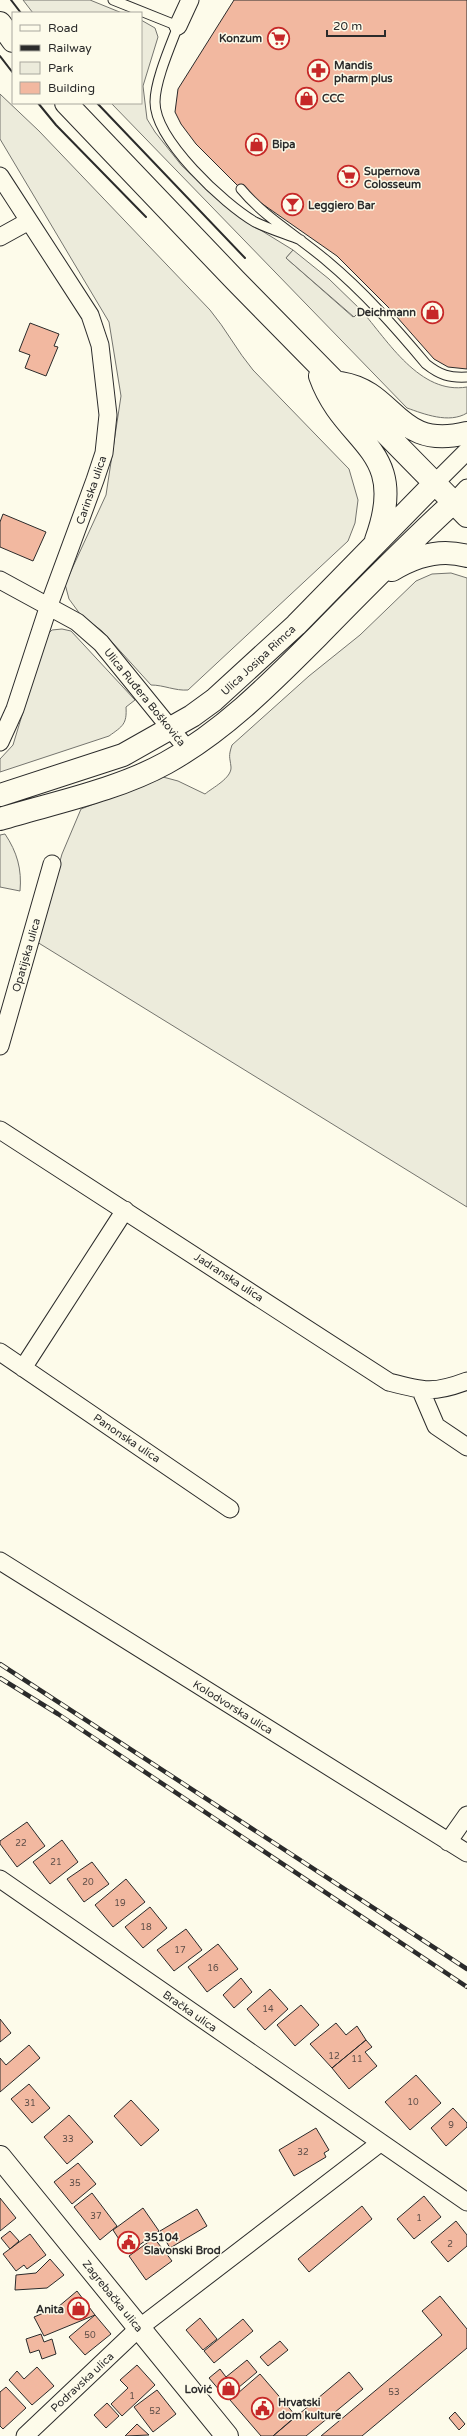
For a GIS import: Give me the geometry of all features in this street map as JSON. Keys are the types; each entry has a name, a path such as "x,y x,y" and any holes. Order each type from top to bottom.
{"main road":[{"path":"0,23 12,40"},
{"path":"0,819 120,782 164,764 188,750 229,721 369,584 463,502 435,483 67,104"},
{"path":"315,361 325,390 342,415 363,438 382,469 386,505 375,543"},
{"path":"336,382 365,391 415,432 442,436 467,433"},
{"name":"Ulica Josipa Rimca","path":"0,795 123,755 170,730 214,700 296,625 435,483"},
{"path":"369,584 415,557 448,552 467,556"},
{"name":"Zagrebačka ulica","path":"0,2157 227,2436"}],"street":[{"path":"178,26 190,0"},
{"name":"Carinska ulica","path":"0,176 90,315 100,345 108,415 104,453 100,466 49,605"},
{"path":"0,237 29,221"},
{"name":"Ulica Josipa Rimca","path":"435,483 467,451"},
{"name":"Ulica Ruđera Boškovića","path":"0,580 49,605 77,622 101,642 149,699 170,730 188,750"},
{"path":"0,742 15,709 49,605"},
{"name":"Opatijska ulica","path":"0,1046 52,864"},
{"name":"Jadranska ulica","path":"0,1130 389,1382 421,1391 444,1390 467,1381"},
{"path":"23,1368 125,1210"},
{"name":"Panonska ulica","path":"0,1352 230,1509"},
{"path":"421,1391 436,1426 467,1446"},
{"name":"Kolodvorska ulica","path":"0,1561 467,1853"},
{"path":"448,1842 467,1814"},
{"name":"Bračka ulica","path":"0,1879 467,2202"},
{"path":"139,2328 380,2143"},
{"name":"Podravska ulica","path":"25,2436 139,2328"}],"lane":[{"path":"113,0 178,26 164,64 155,102 164,134 183,159 232,205 256,222 300,240"},
{"path":"241,189 257,207 362,291 426,364 439,374 451,378 467,377"}],"green space":[{"path":"23,0 90,0 120,12 32,12"},
{"path":"142,21 155,28 158,37 143,86 147,119 155,132 182,166 220,201 249,223 293,250 286,258 353,317 361,310 394,350 406,363 420,374 434,383 450,387 467,387 467,413 460,416 452,418 437,417 407,408 112,104 142,104"},
{"path":"0,94 39,131 210,310 253,370 349,469 358,500 355,523 348,541 188,690 179,690 151,685 102,631 80,614 69,599 65,584 106,495 121,396 109,322 0,139"},
{"path":"451,573 467,578 467,1207 37,942 62,854 81,809 163,777 178,781 205,794 228,775 231,767 230,755 232,745 309,676 360,635 416,581 432,574"},
{"path":"62,629 71,631 135,700 126,707 126,717 123,724 118,730 109,736 0,772 0,759 13,745 46,636 52,630"},
{"path":"5,834 13,847 18,861 20,891 0,887 0,835"}],"shaded area":[{"path":"293,250 329,279 361,310 354,317 286,258"}],"building":[{"name":"Supernova Colosseum","path":"234,0 467,0 467,369 448,367 434,359 389,308 337,256 241,189 196,144 181,124 175,112 178,89"},
{"path":"30,323 59,334 54,346 58,347 46,376 25,368 30,355 19,351"},
{"path":"3,514 46,532 33,561 0,547 0,522"},
{"path":"27,1822 45,1846 17,1867 0,1844 0,1841"},
{"path":"62,1840 78,1862 50,1884 33,1862"},
{"path":"92,1862 109,1884 84,1902 67,1879"},
{"path":"126,1879 145,1902 113,1927 95,1905"},
{"path":"150,1907 167,1928 143,1948 125,1927"},
{"path":"186,1929 202,1950 174,1971 157,1950"},
{"path":"218,1944 238,1969 207,1992 188,1967"},
{"path":"241,1978 252,1992 234,2008 223,1995"},
{"path":"270,1989 288,2009 265,2030 247,2009"},
{"path":"301,2005 319,2025 295,2046 277,2025"},
{"path":"0,2019 11,2033 0,2042"},
{"path":"336,2023 346,2035 357,2026 366,2040 332,2068 310,2044"},
{"path":"366,2040 372,2047 365,2052 377,2066 349,2089 332,2068"},
{"path":"29,2045 40,2058 0,2092 0,2058 6,2065"},
{"path":"416,2075 441,2103 410,2130 385,2102"},
{"path":"29,2084 50,2108 32,2123 11,2099"},
{"path":"131,2100 159,2130 141,2146 114,2116"},
{"path":"453,2108 467,2123 467,2127 446,2146 431,2128"},
{"path":"69,2115 93,2142 67,2164 44,2137"},
{"path":"316,2128 329,2150 324,2153 326,2157 294,2176 279,2150"},
{"path":"78,2163 96,2184 72,2204 54,2182"},
{"path":"92,2193 117,2226 100,2240 74,2207"},
{"path":"424,2196 441,2217 414,2239 397,2219"},
{"path":"0,2198 16,2218 0,2231"},
{"path":"362,2206 372,2219 309,2272 298,2259"},
{"path":"143,2208 159,2231 128,2253 113,2230"},
{"path":"197,2209 207,2226 170,2248 160,2231"},
{"path":"456,2221 467,2235 467,2246 448,2262 431,2242"},
{"path":"10,2231 19,2241 10,2249 1,2238"},
{"path":"30,2234 46,2255 27,2269 24,2265 16,2271 3,2254"},
{"path":"154,2238 172,2261 146,2280 129,2256"},
{"path":"50,2259 64,2275 47,2288 15,2290 16,2275 36,2273"},
{"path":"77,2291 95,2315 44,2336 34,2317 58,2307"},
{"path":"440,2296 467,2329 467,2348 362,2436 321,2436 442,2335 422,2311"},
{"path":"95,2315 111,2334 85,2355 69,2337"},
{"path":"200,2318 217,2339 203,2350 186,2330"},
{"path":"243,2319 253,2331 214,2363 204,2351"},
{"path":"41,2334 44,2342 52,2339 56,2354 42,2359 39,2350 30,2353 26,2339"},
{"path":"280,2341 288,2350 268,2366 260,2357"},
{"path":"247,2360 257,2372 226,2398 209,2378 220,2369 226,2377"},
{"path":"137,2365 155,2385 122,2416 111,2404 128,2388 120,2380"},
{"path":"37,2367 54,2386 32,2405 9,2380 17,2371 24,2379"},
{"path":"349,2372 363,2389 306,2436 273,2436"},
{"name":"Hrvatski dom kulture","path":"260,2374 296,2416 273,2436 261,2436 230,2400"},
{"path":"6,2387 26,2408 3,2429 0,2426 0,2392"},
{"path":"157,2390 176,2414 153,2432 134,2407"},
{"path":"107,2403 119,2416 106,2428 94,2415"},
{"path":"455,2412 465,2424 459,2430 449,2418"},
{"path":"137,2424 149,2435 125,2436"}],"railway":[{"path":"0,1664 467,1969"},
{"path":"0,1678 58,1714 467,1987"}],"wall":[{"path":"11,0 20,12"},
{"path":"0,56 12,72"},
{"path":"39,104 56,125 146,217"},
{"path":"98,104 245,258"}],"place":[{"name":"Konzum","path":"278,38"},
{"name":"Mandis pharm plus","path":"319,71"},
{"name":"CCC","path":"306,98"},
{"name":"Bipa","path":"257,144"},
{"name":"Supernova Colosseum","path":"348,177"},
{"name":"Leggiero Bar","path":"293,205"},
{"name":"Deichmann","path":"432,312"},
{"name":"35104 Slavonski Brod","path":"129,2243"},
{"name":"Anita","path":"79,2309"},
{"name":"Lović","path":"228,2389"},
{"name":"Hrvatski dom kulture","path":"263,2408"}]}
